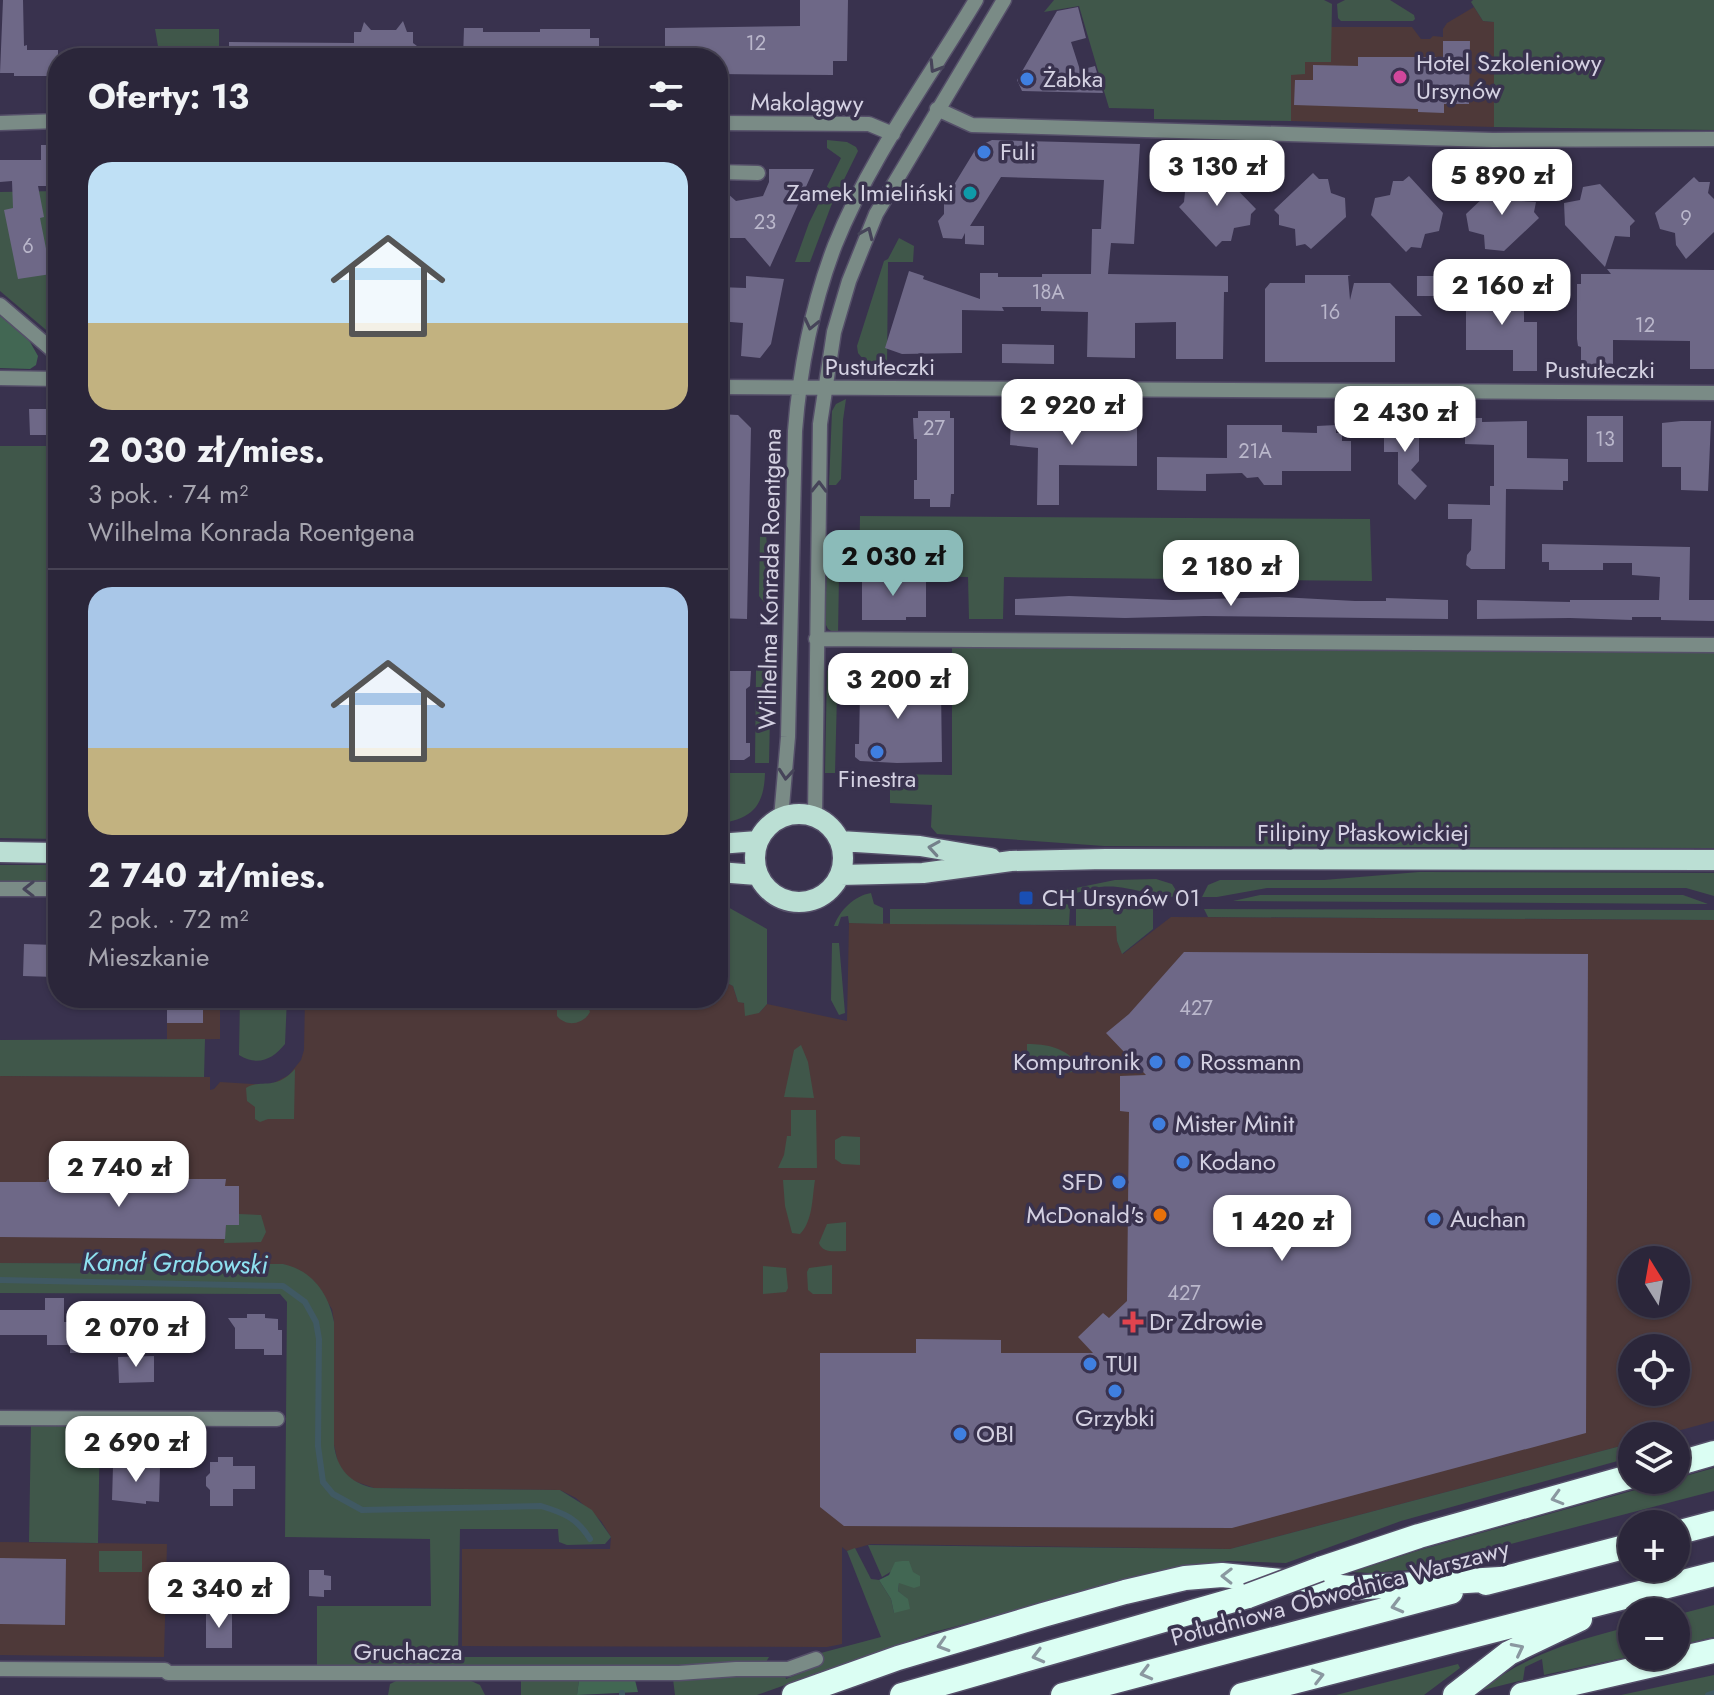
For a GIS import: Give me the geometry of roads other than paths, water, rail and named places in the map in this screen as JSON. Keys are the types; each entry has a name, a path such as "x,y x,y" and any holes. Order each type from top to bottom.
{"highway":[{"path":"1690,1460 1714,1453"},
{"path":"902,1695 1214,1608 1419,1536 1618,1480"},
{"path":"1690,1529 1714,1523"},
{"name":"Południowa Obwodnica Warszawy","path":"1063,1695 1618,1549"},
{"path":"1242,1695 1714,1574"},
{"path":"794,1695 898,1658 1014,1623 1185,1578 1222,1575 1350,1588 1500,1579"},
{"path":"1455,1695 1509,1653 1626,1597"},
{"path":"1522,1695 1714,1651"}],"main road":[{"path":"794,814 815,817 834,830 840,841 844,858 840,875 825,895 808,902 777,898 757,875 758,841 763,831 781,818 794,814"},
{"path":"728,843 758,841"},
{"name":"Filipiny Płaskowickiej","path":"840,841 920,846 1011,861"},
{"path":"0,852 48,853"},
{"name":"Filipiny Płaskowickiej","path":"840,875 923,873 1011,861 1714,860"},
{"path":"728,873 757,875"}],"street":[{"name":"Wilhelma Konrada Roentgena","path":"781,818 788,737 794,442 799,388 813,312 849,213 893,134 976,0"},
{"name":"Wilhelma Konrada Roentgena","path":"815,817 819,459 824,388 839,312 863,242 891,185 1004,0"},
{"path":"937,109 972,125 1493,140 1714,139"},
{"path":"0,123 48,121"},
{"name":"Makolągwy","path":"728,123 860,123 893,134"},
{"path":"728,172 758,173"},
{"path":"0,305 48,346"},
{"path":"0,378 48,379"},
{"name":"Pustułeczki","path":"728,387 1714,393"},
{"path":"816,639 1714,645"},
{"path":"0,889 48,889"},
{"path":"0,1418 277,1419"},
{"name":"Gruchacza","path":"0,1669 165,1670 168,1673 679,1673 788,1669 816,1659"}],"waterway":[{"name":"Kanał Grabowski","path":"0,1280 283,1286 305,1302 316,1322 319,1339 318,1446 323,1482 333,1494 362,1510 541,1506 569,1517 590,1539"},
{"path":"1708,1695 1714,1693"}],"place":[{"name":"Hotel Szkoleniowy Ursynów","path":"1400,77"},
{"name":"Żabka","path":"1027,79"},
{"name":"Fuli","path":"984,152"},
{"name":"Zamek Imieliński","path":"970,193"},
{"name":"Finestra","path":"877,752"},
{"name":"CH Ursynów 01","path":"1026,898"},
{"name":"Komputronik","path":"1156,1062"},
{"name":"Rossmann","path":"1184,1062"},
{"name":"Mister Minit","path":"1159,1124"},
{"name":"Kodano","path":"1183,1162"},
{"name":"SFD","path":"1119,1182"},
{"name":"McDonald's","path":"1160,1215"},
{"name":"Auchan","path":"1434,1219"},
{"name":"Dr Zdrowie","path":"1133,1322"},
{"name":"TUI","path":"1090,1364"},
{"name":"Grzybki","path":"1115,1391"},
{"name":"OBI","path":"960,1434"}]}
